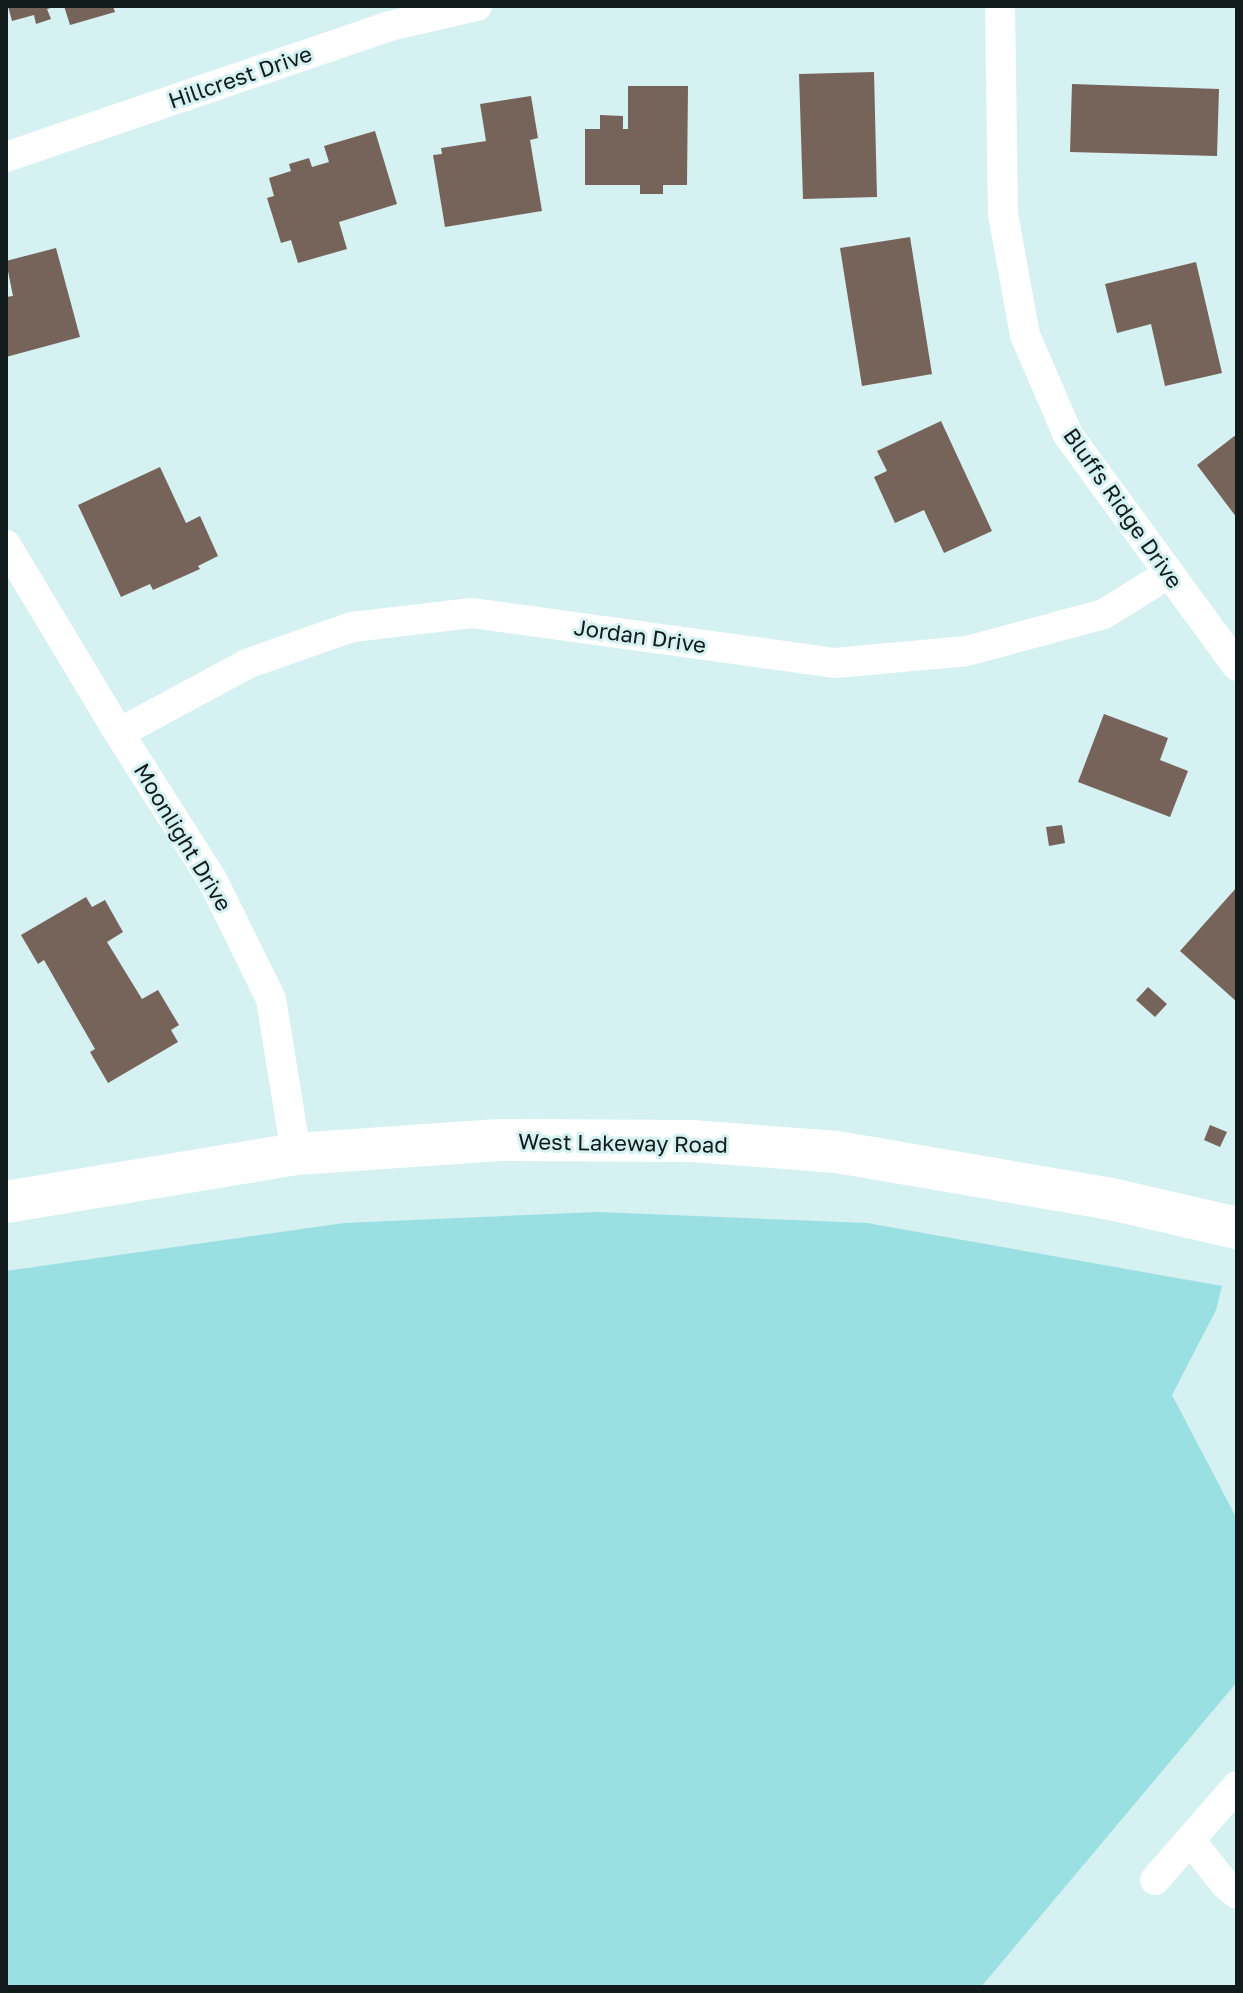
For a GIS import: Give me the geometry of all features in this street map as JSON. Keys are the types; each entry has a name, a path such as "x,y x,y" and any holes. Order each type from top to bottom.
{"street":[{"name":"Hillcrest Drive","path":"6,157 390,26 477,6"},
{"name":"Bluffs Ridge Drive","path":"1000,6 1003,214 1025,335 1068,435 1237,666"},
{"name":"Moonlight Drive","path":"6,545 119,733 213,881 271,999 296,1154"},
{"name":"Jordan Drive","path":"119,733 249,663 352,627 472,613 835,663 982,647 1104,614 1168,574"},
{"name":"West Lakeway Road","path":"6,1202 296,1154 499,1140 692,1141 837,1152 1111,1199 1237,1228"},
{"path":"1155,1880 1237,1786"},
{"path":"1190,1840 1225,1884 1237,1894"}],"shaded area":[{"path":"597,1212 867,1223 1222,1286 1216,1310 1172,1395 1237,1519 1237,1682 981,1987 6,1987 6,1271 344,1223"}],"building":[{"path":"8,6 54,7 47,9 51,19 36,24 34,15 12,21"},
{"path":"64,6 113,6 115,12 70,25"},
{"path":"874,72 877,197 803,199 799,74"},
{"path":"1072,84 1219,89 1217,156 1070,152"},
{"path":"628,86 688,86 687,185 663,185 663,194 640,194 640,185 585,185 585,129 600,129 600,115 623,116 623,129 628,129"},
{"path":"531,96 538,138 530,140 542,211 445,227 433,155 442,154 441,148 486,141 480,104"},
{"path":"375,131 397,204 339,222 347,249 298,263 291,240 281,243 267,198 274,196 269,178 291,171 289,164 309,158 312,167 329,162 324,146"},
{"path":"910,237 932,374 862,386 840,248"},
{"path":"56,248 80,337 6,357 6,297 13,296 6,261"},
{"path":"1196,262 1222,373 1165,386 1151,324 1117,333 1105,284"},
{"path":"941,421 992,531 944,553 924,510 895,523 874,477 887,471 877,451"},
{"path":"1237,434 1237,518 1197,465"},
{"path":"160,467 186,523 200,516 218,556 198,566 200,569 153,590 150,584 121,597 78,505"},
{"path":"1104,714 1168,738 1160,760 1188,771 1170,817 1078,782"},
{"path":"1062,825 1065,843 1049,846 1046,827"},
{"path":"1237,887 1237,1002 1180,951"},
{"path":"86,897 92,907 105,900 123,932 107,942 142,999 158,990 179,1025 171,1030 178,1042 108,1083 90,1052 95,1049 44,960 38,964 21,935"},
{"path":"1148,987 1167,1004 1155,1017 1136,1000"},
{"path":"1210,1125 1227,1132 1220,1147 1204,1140"}]}
